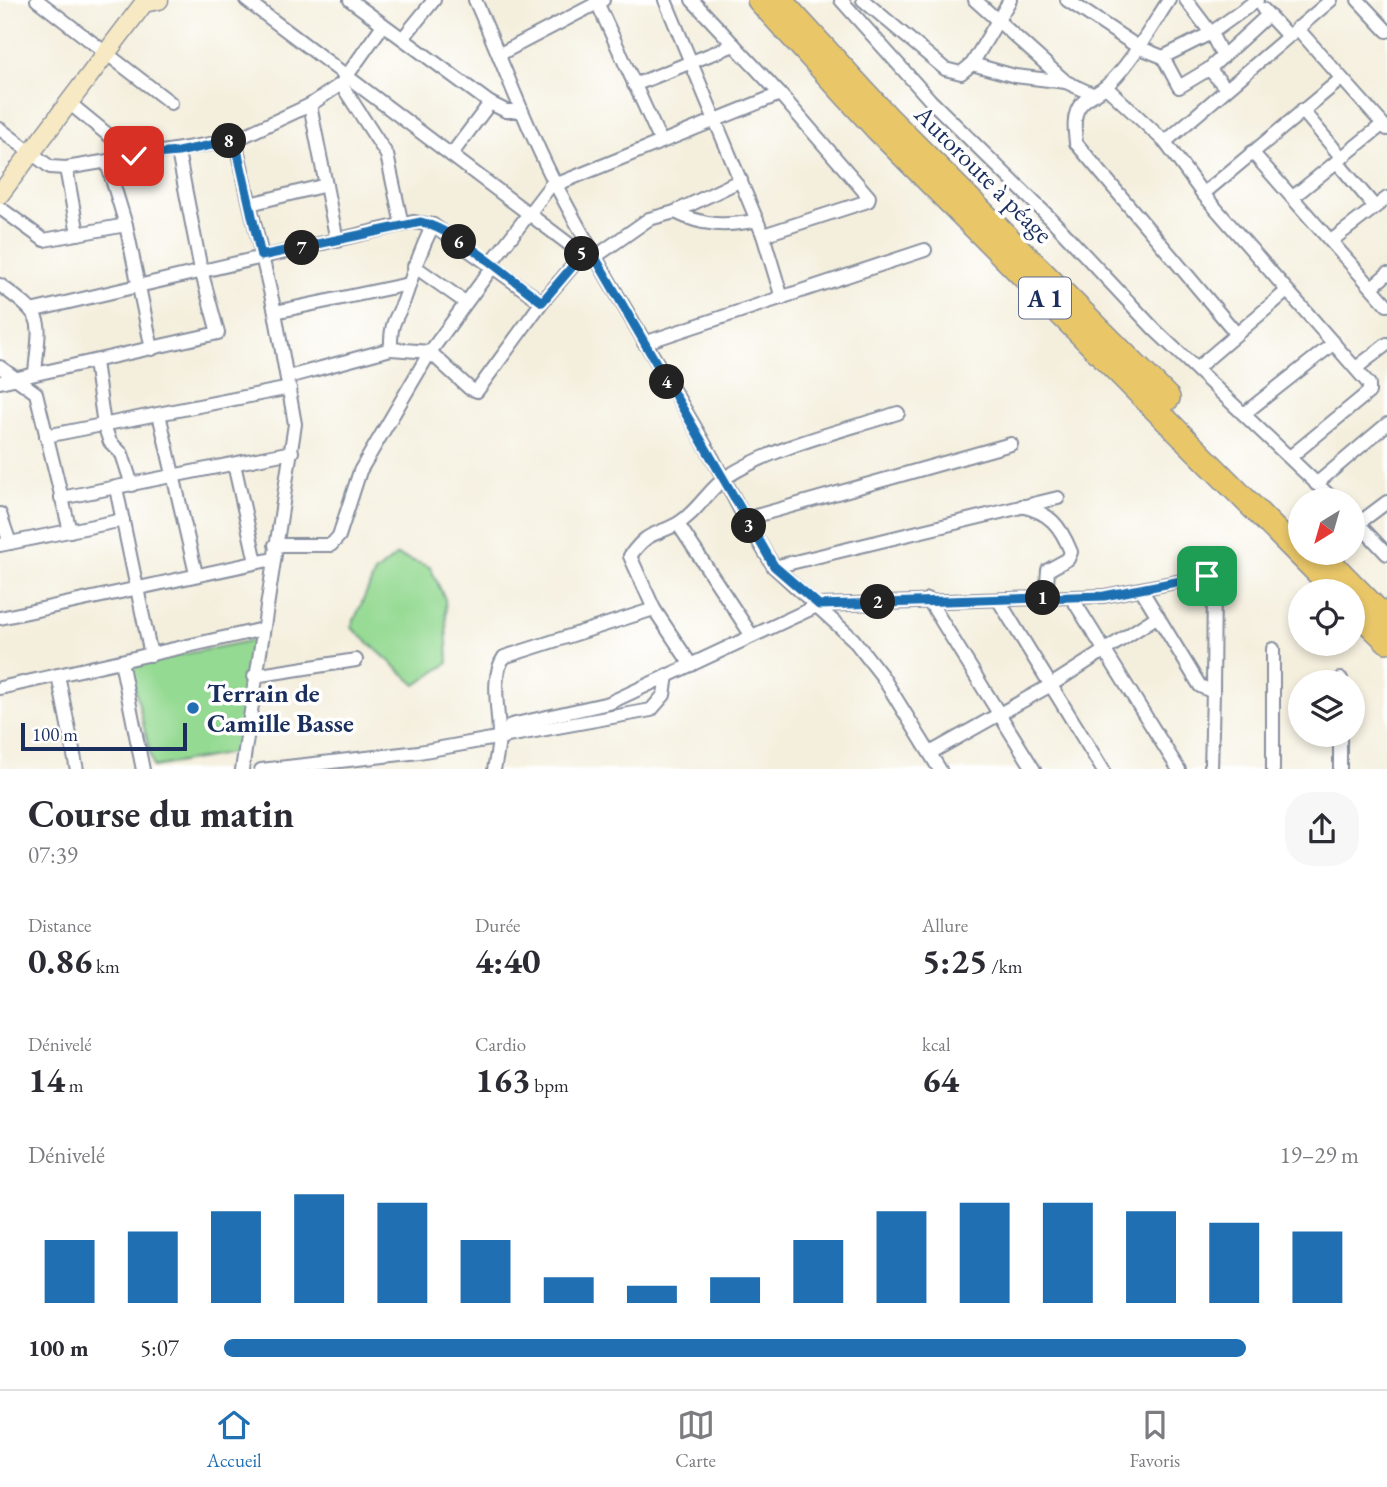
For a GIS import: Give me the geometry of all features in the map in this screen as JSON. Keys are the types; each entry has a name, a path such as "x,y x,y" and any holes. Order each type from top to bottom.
{"highway":[{"name":"A 1","path":"759,0 877,129 1324,579"},
{"name":"Autoroute à péage","path":"780,0 890,119 1288,520"},
{"path":"1333,565 1387,620"},
{"path":"1365,619 1387,641"}],"street":[{"path":"37,0 172,103"},
{"path":"246,0 344,80 589,253"},
{"path":"350,0 489,103 506,111 519,111"},
{"path":"403,38 434,0"},
{"path":"475,0 500,54 519,111 589,253 724,479 745,519 774,566 853,639 882,676 940,769"},
{"path":"665,0 763,235 782,298"},
{"path":"692,0 780,94 870,200 763,235"},
{"path":"841,0 931,101 1320,488"},
{"path":"863,0 945,69 961,73 972,64 1010,0"},
{"path":"975,0 1066,82"},
{"path":"1067,0 1138,47 1163,57 1179,88 1209,69 1268,15"},
{"path":"1169,0 1138,47 1106,87 1092,94 1078,108 1074,121 1076,143 1236,333"},
{"path":"1186,0 1211,33 1223,57"},
{"path":"1163,57 1211,33 1256,0 1268,15 1292,32 1384,123 1293,197"},
{"path":"1165,142 1331,0"},
{"path":"1358,0 1387,32"},
{"path":"0,194 30,151 147,1"},
{"path":"500,54 599,1 661,142"},
{"path":"0,129 50,167 107,163 134,156 178,152 235,140 310,105 344,80 383,25"},
{"path":"634,85 734,45"},
{"path":"972,64 1015,76 1066,82 1092,94"},
{"path":"1209,69 1226,88"},
{"path":"1203,194 1341,79"},
{"path":"344,80 387,155 402,225"},
{"path":"1106,87 1165,142 1203,194 1369,384 1369,392 1290,457"},
{"path":"275,545 331,545 339,536 360,471 430,352 529,213 555,183 780,94"},
{"path":"68,102 134,156"},
{"path":"452,155 489,103"},
{"path":"310,105 337,241"},
{"path":"1302,110 1375,207"},
{"path":"235,140 275,313 295,424 254,676 242,769"},
{"path":"0,382 218,334 201,270 178,152"},
{"path":"1252,152 1387,305"},
{"path":"107,163 126,225 152,349"},
{"path":"66,167 78,234"},
{"path":"46,436 159,414 289,383 391,349 430,352 469,388 477,391 542,302 589,253 649,219 675,212 741,180"},
{"path":"250,204 326,185"},
{"path":"1331,241 1387,198"},
{"path":"0,208 41,239 126,225"},
{"path":"675,212 695,222 732,226 757,220"},
{"path":"34,310 413,222 433,225 492,264 542,302"},
{"path":"391,349 390,326 433,225"},
{"path":"644,343 925,250"},
{"path":"414,266 465,302"},
{"path":"1372,287 1387,274"},
{"path":"275,313 409,284"},
{"path":"0,285 34,310 39,325 35,373"},
{"path":"1197,368 1287,291"},
{"path":"1245,413 1334,343"},
{"path":"1356,368 1387,344"},
{"path":"94,362 104,425 110,442 122,454 132,485"},
{"path":"0,366 36,393 70,531"},
{"path":"691,665 654,609 630,555 654,531 678,524 724,479 754,461 898,413"},
{"path":"159,414 196,574"},
{"path":"1316,484 1387,424"},
{"path":"745,519 1011,444"},
{"path":"61,498 292,452"},
{"path":"234,464 256,562"},
{"path":"116,488 150,655"},
{"path":"774,566 1058,498"},
{"path":"1365,515 1387,502"},
{"path":"1021,505 1048,514 1063,531 1071,552 1068,559 1048,570 1046,598"},
{"path":"0,514 5,544 123,520"},
{"path":"678,524 752,636"},
{"path":"1365,530 1387,553"},
{"path":"0,618 273,559"},
{"path":"501,738 511,725 609,703 819,605 928,599 1072,598 1141,589 1207,576 1214,580 1211,769"},
{"path":"1141,589 1200,686 1213,692"},
{"path":"1072,598 1179,769"},
{"path":"928,599 1034,769"},
{"path":"999,600 1103,769"},
{"path":"495,769 501,738 496,677 497,666 504,657 654,609"},
{"path":"930,754 1000,716 1158,616"},
{"path":"0,688 263,629"},
{"path":"1273,649 1273,769"},
{"path":"254,676 356,660"},
{"path":"121,661 143,769"},
{"path":"58,675 77,769"},
{"path":"261,769 361,763 651,710 664,695 667,675"},
{"path":"1340,747 1340,769"}],"green space":[{"path":"397,555 430,567 445,599 448,663 416,685 351,627 375,573"},
{"name":"Terrain de Camille Basse","path":"259,639 238,752 153,767 130,665"}],"place":[{"name":"Terrain de Camille Basse","path":"193,708"}],"route":[{"path":"134,156 178,152 235,140 261,256 421,222 433,225 491,263 542,302 589,247 774,566 792,585 819,605 928,599 999,600 1104,596 1207,576"}]}
